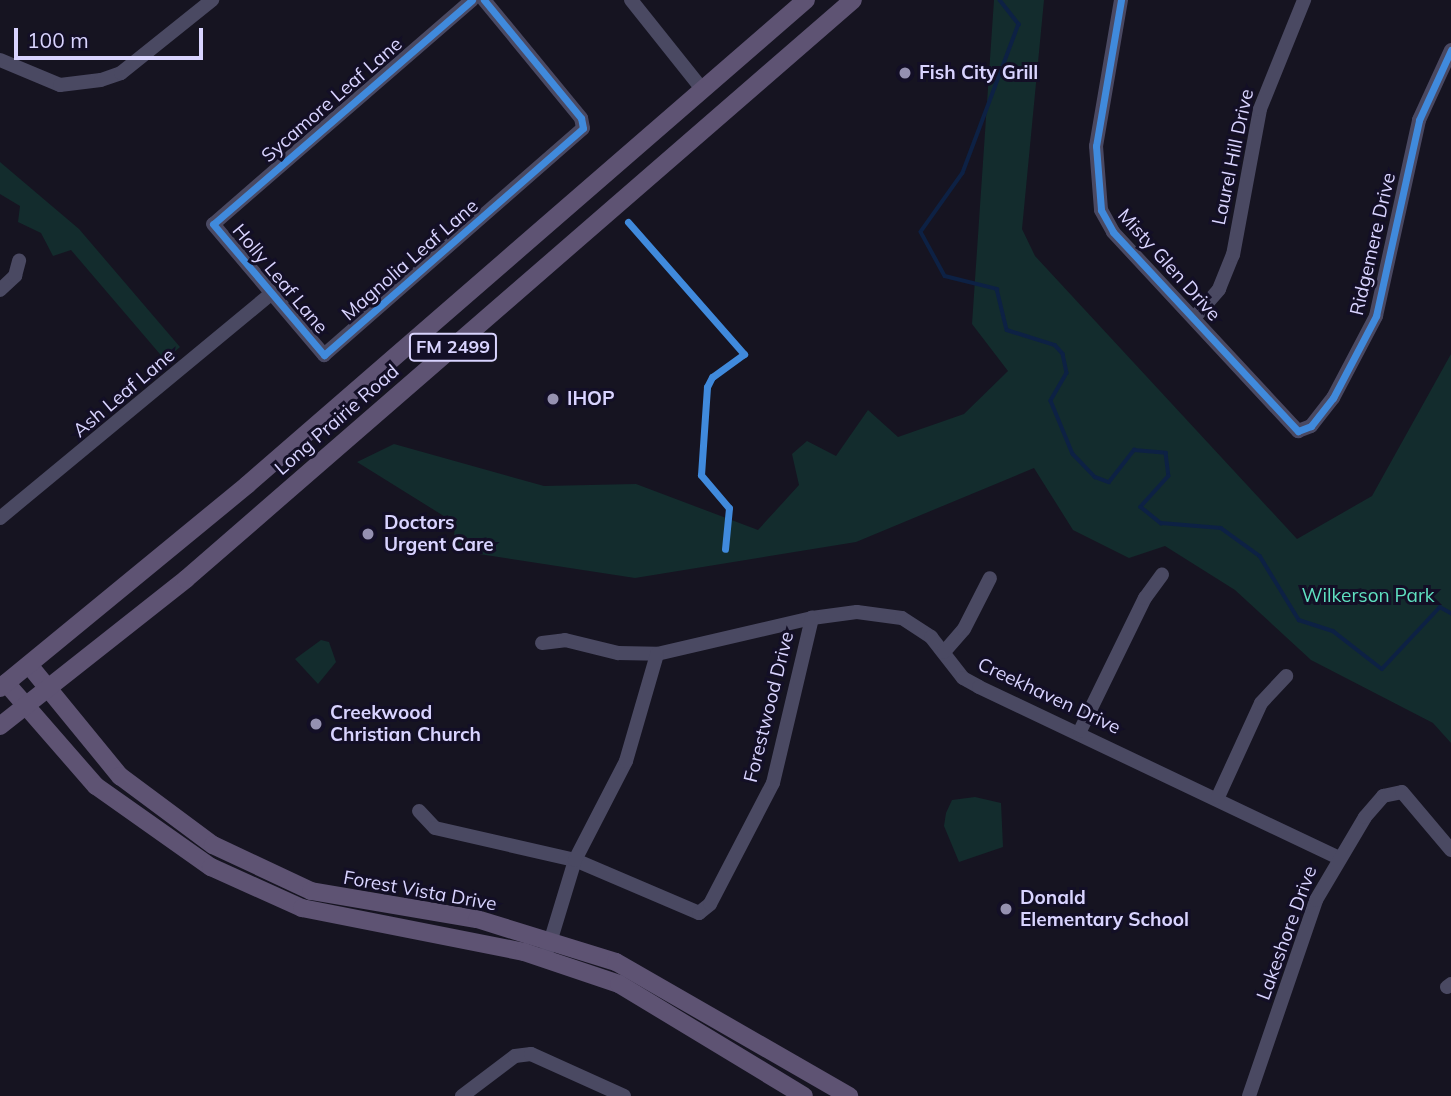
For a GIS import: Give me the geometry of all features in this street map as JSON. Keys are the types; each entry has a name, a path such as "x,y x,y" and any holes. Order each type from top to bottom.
{"main road":[{"name":"Long Prairie Road","path":"3,685 237,494 806,0"},
{"name":"Long Prairie Road","path":"0,726 197,570 853,0"},
{"name":"Forest Vista Drive","path":"29,665 120,776 173,819 224,851 311,891 477,919 551,938 616,962 680,995 849,1096"},
{"name":"Forest Vista Drive","path":"3,685 26,705 96,786 168,841 302,908 545,957 619,984 780,1089 804,1096"},
{"path":"302,908 311,891"}],"street":[{"path":"0,60 60,85 101,79 121,73 212,0"},
{"name":"Sycamore Leaf Lane","path":"213,224 472,0"},
{"name":"Magnolia Leaf Lane","path":"324,355 580,135 581,118 484,0"},
{"path":"631,0 702,89"},
{"name":"Misty Glen Drive","path":"1121,0 1096,145 1095,187 1114,232 1304,431"},
{"name":"Laurel Hill Drive","path":"1195,317 1219,289 1233,255 1260,109 1304,0"},
{"name":"Ridgemere Drive","path":"1304,431 1345,379 1376,316 1419,120 1451,50"},
{"name":"Holly Leaf Lane","path":"213,224 270,295 324,355"},
{"path":"0,290 15,276 19,261"},
{"name":"Ash Leaf Lane","path":"0,518 270,295"},
{"path":"1080,731 1145,598 1163,575"},
{"path":"944,652 964,629 990,578"},
{"name":"Creekhaven Drive","path":"542,643 565,640 618,653 657,654 811,618 857,612 902,618 944,652 963,678 979,687 1080,731 1337,857"},
{"name":"Forestwood Drive","path":"575,860 699,913 710,904 773,783 811,618"},
{"path":"545,957 575,860 626,761 657,654"},
{"path":"1218,797 1261,703 1286,676"},
{"name":"Lakeshore Drive","path":"1249,1096 1316,900 1337,857 1383,796 1402,792 1451,850"},
{"path":"419,811 435,828 575,860"},
{"path":"463,1096 515,1056 531,1054 624,1096"}],"green space":[{"name":"Wilkerson Park","path":"994,0 1044,0 1022,229 1035,256 1297,539 1372,496 1451,354 1451,743 1433,723 1311,660 1235,590 1165,546 1129,558 1073,530 1034,468 856,542 635,578 453,550 455,523 357,462 394,444 544,486 636,484 758,530 799,485 792,454 807,441 836,456 868,410 898,437 964,414 1008,371 972,324"},
{"path":"0,162 79,229 180,347 165,360 71,250 53,256 41,233 18,222 20,206 0,194"},
{"path":"321,640 329,642 336,662 318,684 295,659"},
{"path":"975,797 1001,803 1003,847 959,862 944,826 946,813 952,800"}],"waterway":[{"path":"1000,0 1019,24 963,173 921,232 945,276 997,289 1007,330 1055,345 1063,354 1067,373 1051,401 1073,454 1095,477 1109,482 1134,450 1166,453 1169,476 1141,507 1161,523 1221,528 1260,556 1299,620 1333,631 1382,669 1440,607 1451,613"}],"cycle path":[{"path":"472,0 213,224 324,355 583,128 581,118 484,0"},
{"path":"1121,0 1096,146 1101,210 1113,232 1298,431 1311,426 1333,398 1376,316 1419,120 1451,50"},
{"path":"628,222 744,354 712,377 707,387 701,475 729,508 725,549"}],"place":[{"name":"Fish City Grill","path":"905,73"},
{"name":"IHOP","path":"553,399"},
{"name":"Doctors Urgent Care","path":"368,534"},
{"name":"Creekwood Christian Church","path":"316,724"},
{"name":"Donald Elementary School","path":"1006,909"}]}
